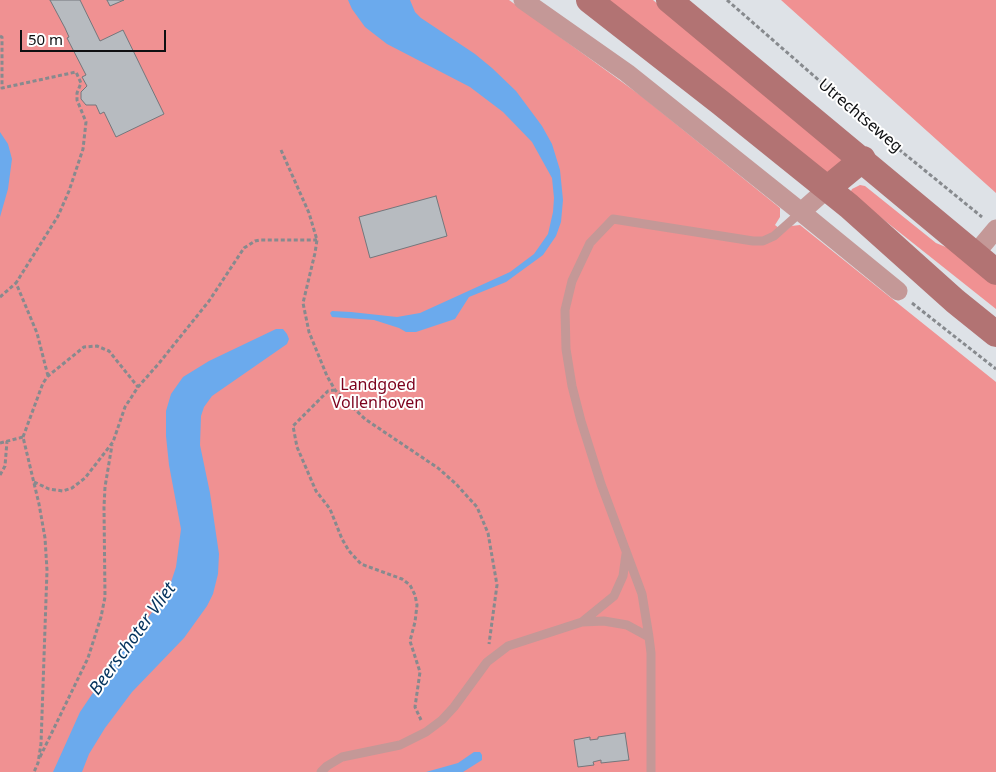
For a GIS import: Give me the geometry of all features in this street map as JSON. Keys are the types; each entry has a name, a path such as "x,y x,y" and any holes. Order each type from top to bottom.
{"main road":[{"path":"589,0 828,188 955,301 996,334"},
{"name":"Utrechtseweg","path":"669,0 996,272"},
{"name":"Utrechtseweg","path":"828,188 862,159"}],"street":[{"path":"522,0 627,73 898,291"},
{"name":"Utrechtseweg","path":"801,212 828,188"},
{"path":"974,254 992,226"}],"lane":[{"path":"650,772 652,653 642,594 601,484 572,386 566,349 565,310 572,281 590,243 613,219 763,241 774,236 801,212"},
{"path":"582,622 614,596 623,576 627,550"},
{"path":"321,772 342,757 400,745 426,732 442,720 454,707 487,662 508,646 582,622 604,621 627,625 649,637"}],"path":[{"name":"Utrechtseweg","path":"727,0 885,138 992,226"},
{"path":"0,36 2,37 2,88 76,72 81,83 77,100 86,122 83,149 69,191 58,216 16,283 0,296"},
{"path":"281,150 309,213 317,240 303,303 309,332 327,376 335,390 365,419 438,468 456,484 477,507 488,533 498,585 487,662"},
{"path":"34,772 88,658 101,617 105,597 104,497 113,442 125,408 138,387 209,301 244,248 260,240 317,240"},
{"path":"16,283 37,333 48,376"},
{"path":"898,291 996,369"},
{"path":"38,763 41,744 47,570 45,538 23,437 43,383 48,376 79,350 90,346 97,346 109,351 138,387"},
{"path":"335,390 328,392 293,426 297,447 316,491 330,509 349,551 361,564 402,579 410,585 416,595 415,622 410,640 420,672 415,707 426,732"},
{"path":"0,443 23,437"},
{"path":"0,475 5,466 7,441"},
{"path":"34,482 56,491 72,488 85,478 113,442"}],"green space":[{"name":"Landgoed Vollenhoven","path":"0,0 509,0 640,95 780,208 780,217 775,225 784,232 791,226 800,225 996,382 996,772 0,772"},
{"path":"606,0 653,0 848,163 830,177"},
{"path":"781,0 996,0 996,193"},
{"path":"860,185 865,186 936,243 953,250 996,285 996,309 850,193 852,189"}],"water":[{"path":"348,0 410,0 415,12 421,18 475,54 516,91 542,126 552,144 560,170 563,200 561,222 556,236 543,255 506,282 469,297 455,319 416,332 406,332 374,320 332,317 330,313 332,311 351,312 397,317 420,313 510,272 534,254 548,234 554,198 552,178 532,142 503,112 470,87 387,44 365,27"},
{"path":"0,132 8,144 12,159 8,189 0,217"},
{"name":"Beerschoter Vliet","path":"276,329 283,329 287,334 289,339 287,344 212,396 204,407 201,416 200,445 210,493 219,554 218,574 213,594 207,606 184,638 132,692 105,728 89,754 82,772 53,772 80,712 105,675 168,591 176,567 181,529 169,465 166,436 166,411 171,394 183,377 209,361"},
{"path":"474,752 480,752 482,760 463,772 426,772 458,763"}],"building":[{"path":"50,0 80,0 100,41 123,30 164,114 116,137 104,112 100,114 96,105 86,105 81,99 81,92 87,86 82,77 86,75"},
{"path":"107,0 124,0 110,6"},
{"path":"436,196 447,236 370,258 359,217"},
{"path":"625,733 629,760 601,763 601,760 593,762 594,765 578,767 574,740 590,737 590,740 598,739 598,737"}]}
